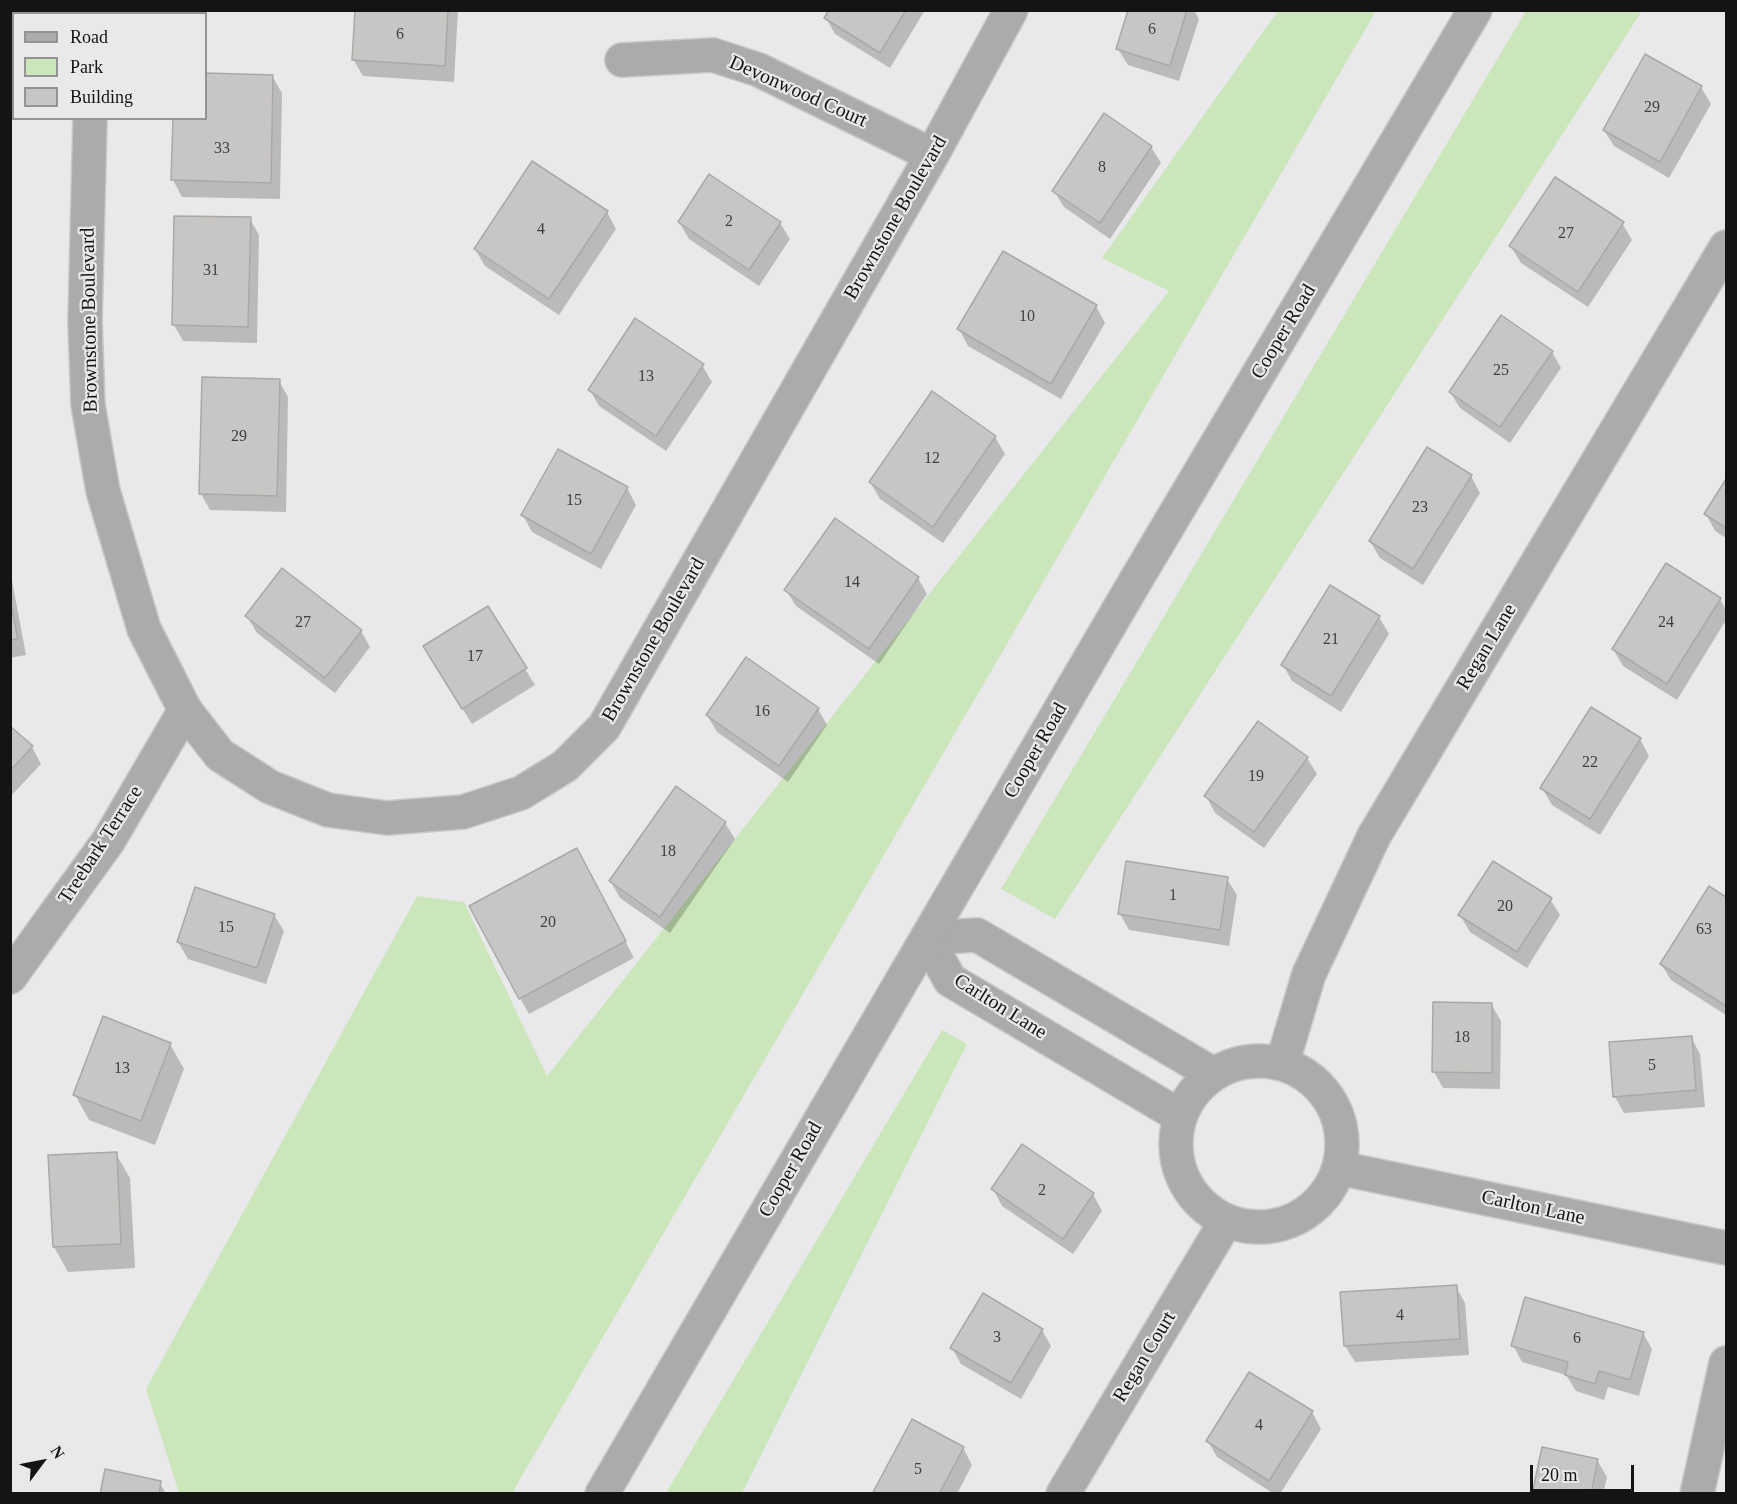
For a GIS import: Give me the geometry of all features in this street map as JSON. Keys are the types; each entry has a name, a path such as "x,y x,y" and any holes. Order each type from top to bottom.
{"street":[{"name":"Brownstone Boulevard","path":"90,120 85,322 88,405 103,491 144,629 185,710 220,755 270,787 328,810 387,818 463,812 521,794 565,766 604,727 933,154 1011,10"},
{"name":"Cooper Road","path":"602,1494 1133,585 1475,10"},
{"name":"Devonwood Court","path":"621,60 713,55 759,70 933,154"},
{"name":"Regan Lane","path":"1282,1064 1309,974 1374,836 1726,247"},
{"name":"Treebark Terrace","path":"10,977 109,840 185,710"},
{"path":"927,938 977,935 1213,1074"},
{"name":"Carlton Lane","path":"927,938 950,980 1180,1116"},
{"path":"1264,1060 1282,1064 1308,1076 1329,1097 1338,1118 1342,1154 1339,1168 1329,1190 1314,1207 1294,1220 1272,1227 1248,1228 1210,1213 1197,1200 1186,1185 1179,1169 1175,1152 1176,1133 1180,1116 1188,1099 1199,1085 1213,1074 1229,1065 1246,1061 1264,1060"},
{"name":"Carlton Lane","path":"1339,1168 1726,1248"},
{"name":"Regan Court","path":"1063,1494 1226,1221"},
{"path":"1697,1494 1721,1416 1726,1363"}],"green space":[{"path":"1278,11 1376,11 512,1493 179,1493 146,1389 417,896 464,902 547,1076 1169,291 1102,258"},
{"path":"1526,11 1642,11 1055,919 1001,889"},
{"path":"942,1030 967,1044 742,1493 666,1493"}],"building":[{"path":"355,10 448,10 445,66 352,60"},
{"path":"829,10 906,10 880,53 824,18"},
{"path":"1128,10 1187,10 1170,66 1116,49"},
{"path":"1645,54 1702,86 1660,162 1603,130"},
{"path":"207,73 273,75 271,183 171,180 173,120 207,120"},
{"path":"1104,113 1152,146 1100,223 1052,191"},
{"path":"532,161 608,211 549,299 474,249"},
{"path":"709,174 781,222 749,270 678,222"},
{"path":"1555,177 1624,222 1578,292 1509,246"},
{"path":"174,216 251,217 248,327 172,325"},
{"path":"1003,251 1097,305 1051,384 957,329"},
{"path":"1501,315 1553,351 1500,427 1449,392"},
{"path":"635,318 704,364 656,436 588,390"},
{"path":"202,377 280,379 277,496 199,494"},
{"path":"932,391 996,436 933,527 869,482"},
{"path":"1427,447 1472,475 1413,569 1369,541"},
{"path":"558,449 628,487 591,554 521,515"},
{"path":"1726,479 1726,528 1704,514"},
{"path":"835,518 919,577 869,649 784,590"},
{"path":"1666,563 1721,598 1667,684 1612,649"},
{"path":"282,568 362,630 325,678 245,616"},
{"path":"1330,585 1380,616 1331,696 1281,665"},
{"path":"10,600 18,639 10,640"},
{"path":"488,606 527,668 462,709 423,646"},
{"path":"746,657 819,708 779,766 706,715"},
{"path":"1591,707 1641,738 1590,819 1540,788"},
{"path":"1258,721 1308,757 1254,832 1204,796"},
{"path":"10,726 33,746 10,771"},
{"path":"676,786 726,822 660,917 609,881"},
{"path":"577,848 626,941 519,999 469,906"},
{"path":"1126,861 1228,877 1220,930 1118,914"},
{"path":"1493,861 1552,898 1517,952 1458,915"},
{"path":"1709,886 1726,897 1726,1006 1660,964"},
{"path":"195,887 275,914 257,968 177,942"},
{"path":"1433,1002 1492,1003 1492,1073 1432,1072"},
{"path":"103,1016 171,1043 141,1121 73,1095"},
{"path":"1692,1036 1696,1090 1613,1097 1609,1042"},
{"path":"1022,1144 1094,1193 1063,1239 991,1189"},
{"path":"117,1152 121,1244 53,1247 48,1155"},
{"path":"1457,1285 1460,1339 1344,1346 1340,1292"},
{"path":"983,1293 1043,1329 1011,1383 950,1348"},
{"path":"1525,1297 1644,1332 1630,1380 1599,1371 1595,1384 1565,1375 1568,1362 1511,1346"},
{"path":"1249,1372 1313,1411 1269,1481 1206,1441"},
{"path":"912,1419 964,1447 939,1494 872,1494"},
{"path":"1542,1447 1598,1459 1591,1494 1532,1494"},
{"path":"105,1469 161,1481 159,1494 100,1494"}]}
